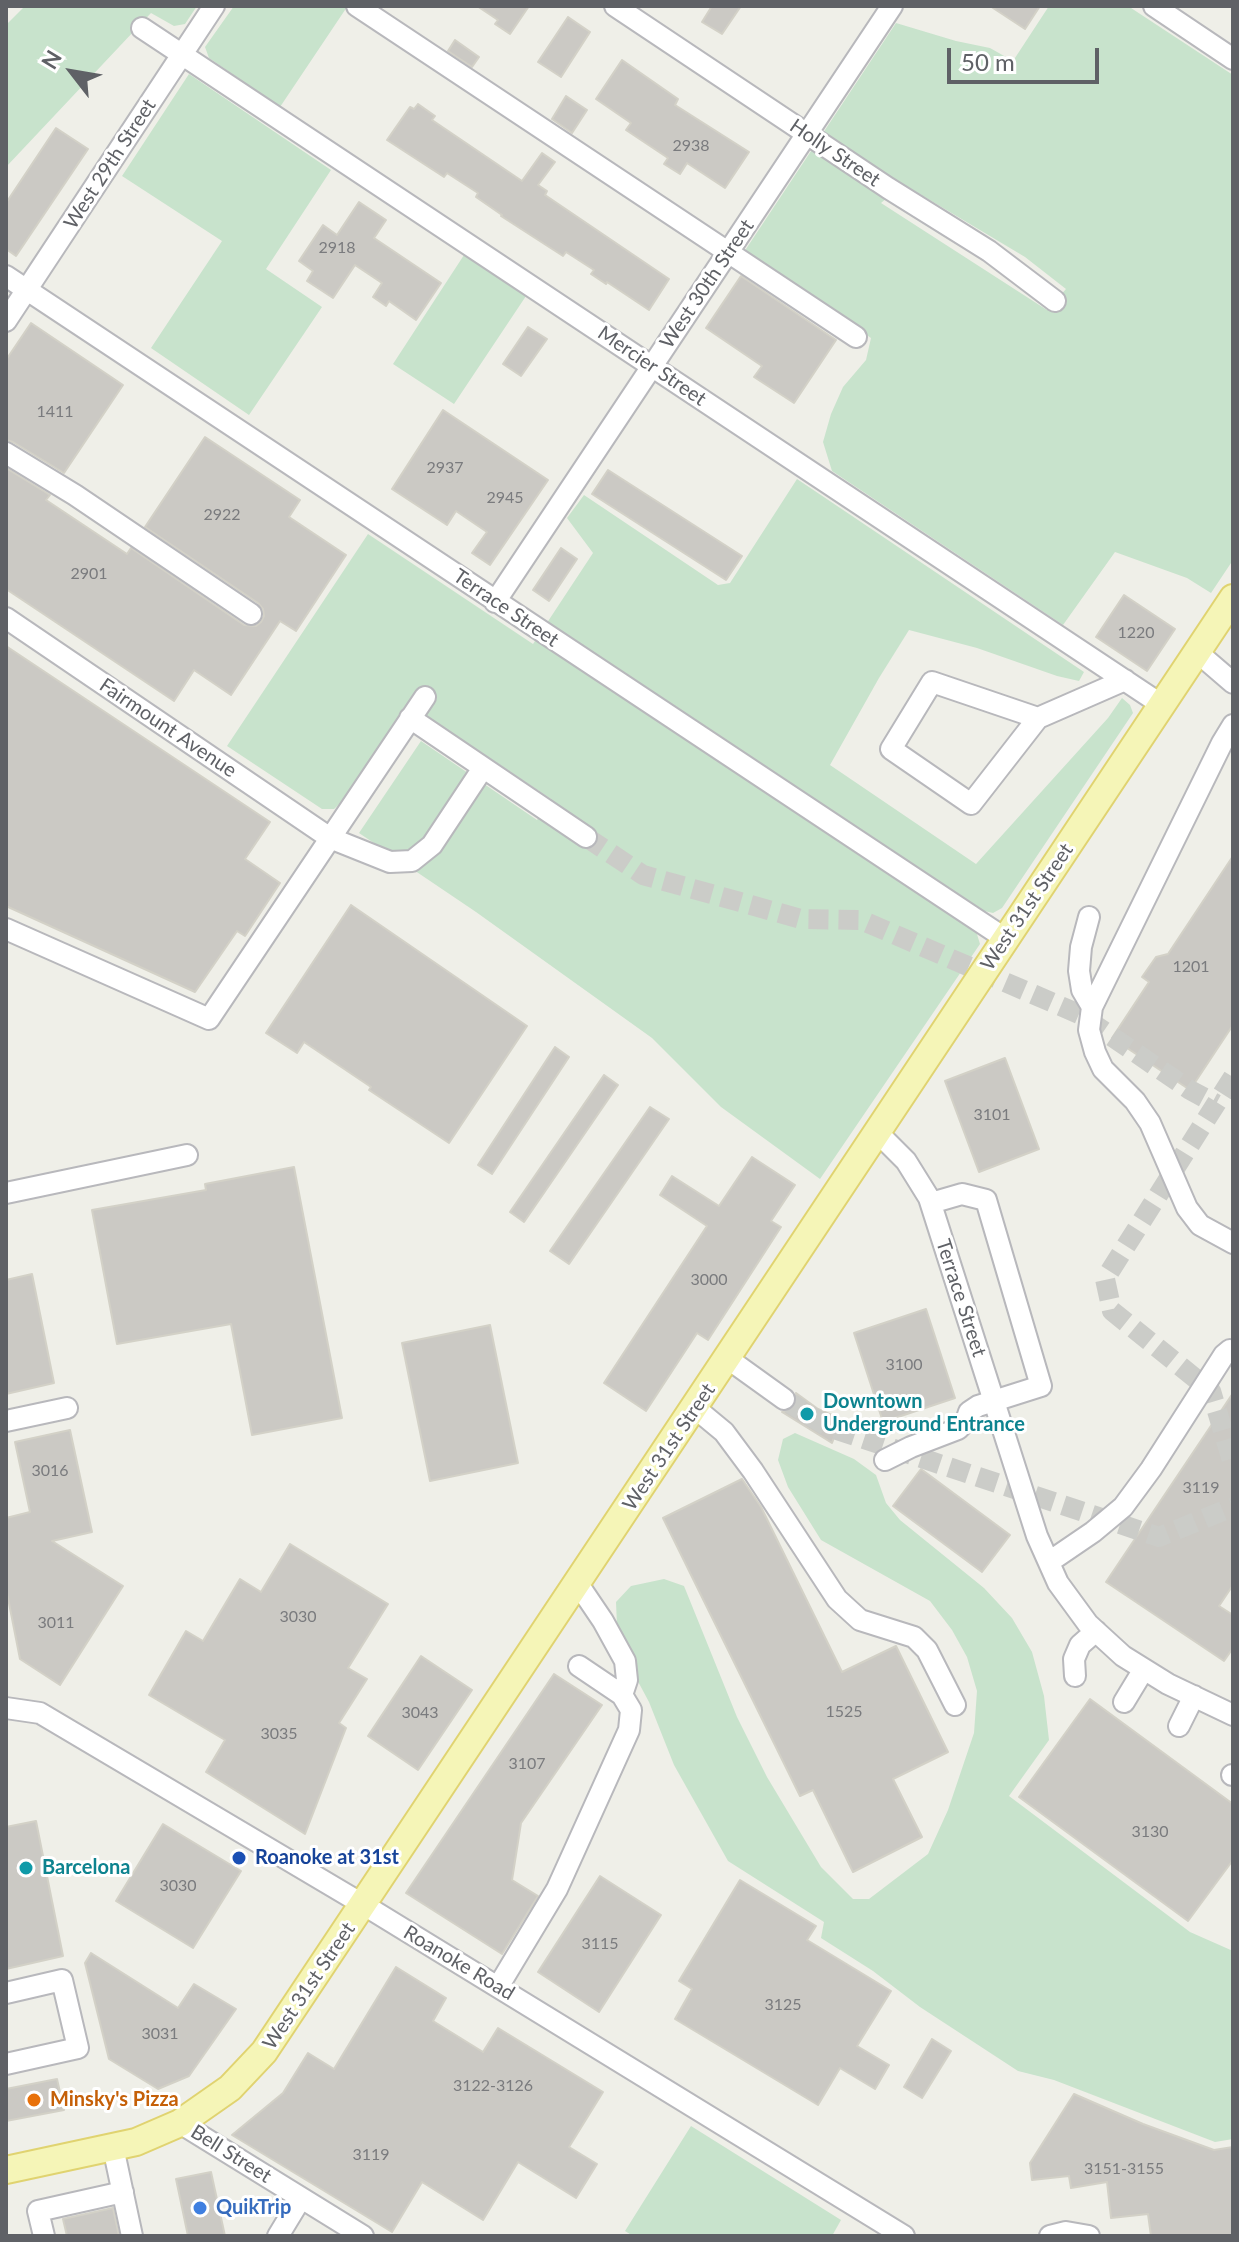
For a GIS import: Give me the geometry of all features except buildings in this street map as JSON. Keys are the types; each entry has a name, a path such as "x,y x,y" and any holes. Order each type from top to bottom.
{"main road":[{"name":"West 31st Street","path":"6,2170 136,2142 180,2123 230,2088 264,2052 1233,598"}],"street":[{"name":"West 29th Street","path":"6,321 214,6"},
{"path":"357,6 856,337"},
{"name":"Holly Street","path":"615,6 888,188 989,251 1055,301"},
{"path":"1154,6 1233,59"},
{"name":"West 30th Street","path":"495,602 807,134 883,9"},
{"name":"Mercier Street","path":"142,28 1162,705"},
{"name":"Terrace Street","path":"6,276 1006,939"},
{"path":"6,453 75,495 251,614"},
{"name":"Fairmount Avenue","path":"6,618 330,838 390,862 412,861 432,845 483,768"},
{"path":"1197,652 1233,683"},
{"path":"1038,718 932,682 891,749 971,804 1038,718 1125,680"},
{"path":"6,929 209,1019 425,697"},
{"path":"410,718 586,837"},
{"path":"1233,725 1092,1007 1089,1030 1103,1069 1135,1101 1150,1123 1187,1208 1200,1225 1233,1243"},
{"path":"1089,917 1081,947 1079,971 1082,990 1092,1007"},
{"name":"Terrace Street","path":"877,1132 906,1161 931,1203 1037,1536 1058,1583 1088,1624 1123,1656 1168,1684 1233,1715"},
{"path":"6,1193 187,1155"},
{"path":"885,1460 958,1429 969,1412 978,1406 1041,1386 986,1200 962,1194 931,1203"},
{"path":"1049,1562 1123,1507 1224,1355 1233,1351"},
{"path":"727,1358 784,1399"},
{"path":"6,1421 67,1408"},
{"path":"695,1408 724,1432 753,1471 837,1599 860,1620 914,1637 927,1650 955,1705"},
{"path":"578,1584 625,1661 627,1680 622,1695"},
{"path":"1075,1676 1074,1659 1080,1645 1096,1631"},
{"path":"498,1987 557,1889 629,1730 631,1710 622,1695 579,1666"},
{"path":"1124,1702 1144,1669"},
{"path":"1179,1726 1194,1696"},
{"name":"Roanoke Road","path":"6,1708 40,1713 364,1905 904,2236"},
{"path":"6,1993 62,1980 78,2048 6,2064"},
{"name":"Bell Street","path":"180,2123 353,2233"},
{"path":"113,2147 132,2236"},
{"path":"44,2236 38,2211 123,2192"},
{"path":"278,2236 301,2198"},
{"path":"1050,2236 1066,2232 1089,2236"}],"green space":[{"path":"25,6 197,6 185,24 174,26 151,13 6,167 6,25"},
{"path":"234,6 347,7 280,107 209,58 205,47"},
{"path":"1049,6 1128,6 1233,75 1233,560 1211,593 1187,578 1115,552 1063,625 832,471 823,442 831,414 843,387 866,360 871,338 769,268 742,255 896,23 990,48 1013,61","holes":["903,184 1025,257 1066,289 1047,310 881,203"]},
{"path":"189,74 331,170 266,269 322,307 249,415 151,348 222,241 122,176"},
{"path":"464,255 526,296 454,404 393,364"},
{"path":"797,479 1084,672 1079,681 1057,676 977,648 909,630 830,765 976,864 1108,718 1122,698 1133,713 1002,908 993,913 980,910 976,931 980,944 820,1179 721,1107 652,1038 359,833 421,741 537,820 551,799 440,725 401,717 347,797 334,809 322,809 227,746 368,534 533,644 593,553 567,518 584,495 718,585 730,583"},
{"path":"795,1433 854,1459 876,1475 886,1503 900,1520 984,1588 1012,1618 1032,1652 1044,1696 1049,1740 1009,1796 1190,1932 1233,1951 1233,2139 1215,2142 1054,2080 1018,2071 821,1938 824,1922 728,1861 674,1765 649,1702 627,1661 617,1626 616,1602 631,1586 664,1579 684,1586 737,1717 767,1777 821,1867 853,1899 869,1899 928,1854 948,1810 974,1733 977,1691 967,1657 952,1630 930,1601 821,1540 788,1487 778,1460 783,1439"},
{"path":"691,2126 841,2220 832,2236 633,2236 625,2231"}],"tunnel":[{"path":"586,837 643,875 801,919 861,920 1079,1014 1190,1090 1216,1104"},
{"path":"1233,1077 1105,1279 1112,1311 1211,1391 1233,1464"},
{"path":"784,1399 828,1427 1159,1537 1233,1507"}],"place":[{"name":"Downtown Underground Entrance","path":"807,1414"},
{"name":"Roanoke at 31st","path":"239,1858"},
{"name":"Barcelona","path":"26,1868"},
{"name":"Minsky's Pizza","path":"34,2100"},
{"name":"QuikTrip","path":"200,2208"}]}
